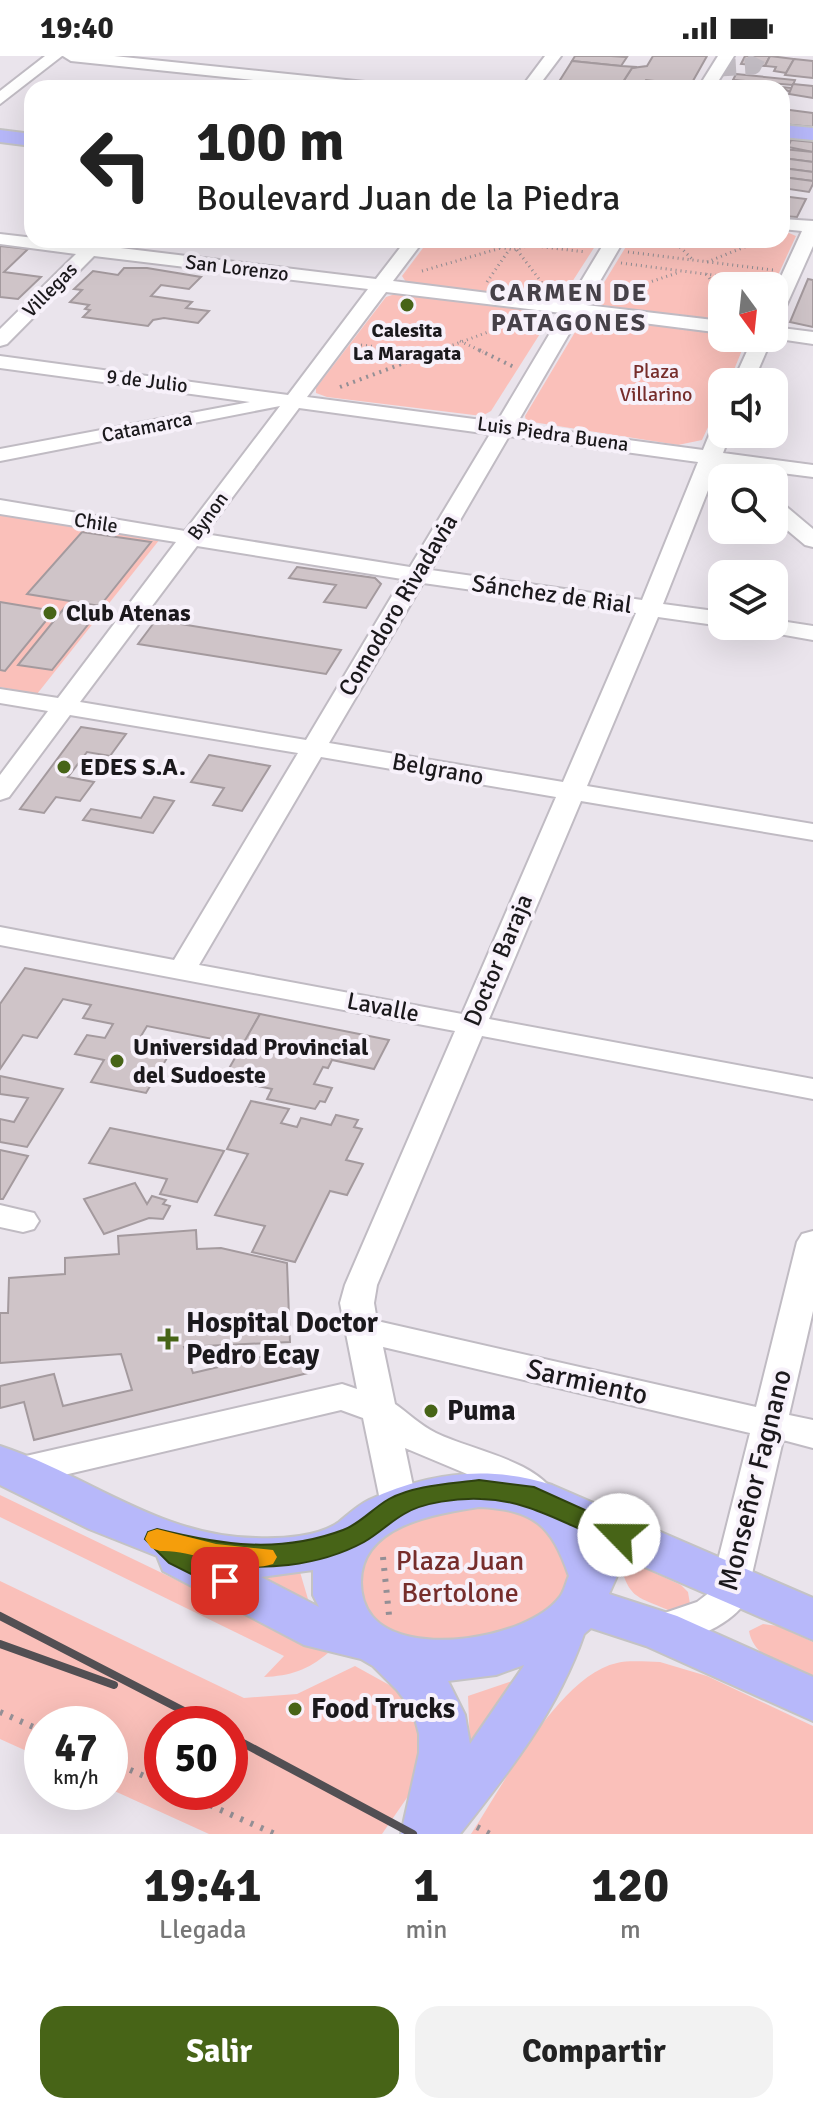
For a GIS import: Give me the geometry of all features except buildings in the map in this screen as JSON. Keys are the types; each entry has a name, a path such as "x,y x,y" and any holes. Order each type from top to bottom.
{"main road":[{"path":"790,132 813,134"},
{"path":"0,136 24,139"},
{"path":"8,1468 157,1539 216,1553 269,1557 318,1549 432,1495 479,1489 526,1494 813,1620"},
{"path":"427,1834 485,1764 545,1676 573,1616 593,1587 595,1569 587,1547 556,1508"},
{"path":"378,1519 339,1557 337,1596 341,1613 436,1699 446,1726 446,1752 427,1834"},
{"path":"157,1539 177,1556 321,1631 430,1661 495,1656 573,1616 660,1630 813,1700"}],"street":[{"path":"0,99 54,56"},
{"path":"71,56 244,80"},
{"path":"260,80 284,56"},
{"path":"535,80 553,56"},
{"path":"711,80 726,56"},
{"path":"788,282 813,227 790,225"},
{"name":"San Lorenzo","path":"0,239 24,241"},
{"name":"Villegas","path":"0,340 92,248"},
{"name":"San Lorenzo","path":"116,248 379,285 708,325"},
{"name":"Bynon","path":"0,792 409,248"},
{"name":"Comodoro Rivadavia","path":"182,970 418,575 572,309 618,248"},
{"path":"788,335 813,338"},
{"name":"9 de Julio","path":"0,362 293,399"},
{"name":"Luis Piedra Buena","path":"293,399 813,471"},
{"name":"Catamarca","path":"0,455 293,399"},
{"name":"Doctor Baraja","path":"378,1519 377,1409 357,1303 361,1285 650,608 713,448"},
{"path":"710,456 720,464"},
{"name":"Chile","path":"0,507 193,538"},
{"path":"788,519 813,540"},
{"name":"Sánchez de Rial","path":"193,538 418,575 708,617"},
{"path":"788,629 813,633"},
{"name":"Belgrano","path":"0,696 813,832"},
{"name":"Lavalle","path":"0,936 813,1089"},
{"name":"Monseñor Fagnano","path":"660,1630 710,1614 727,1600 813,1242"},
{"name":"Sarmiento","path":"362,1330 813,1434"},
{"path":"8,1468 342,1397 377,1409 422,1442 504,1474 556,1508"}],"path":[{"path":"416,273 501,248 521,248"},
{"path":"551,248 591,253"},
{"path":"629,248 683,259 780,271"},
{"path":"681,248 693,260"},
{"path":"707,262 742,248"},
{"path":"481,292 509,250"},
{"path":"517,250 545,287"},
{"path":"679,271 683,259"},
{"path":"616,263 707,274 715,263"},
{"path":"609,296 679,271"},
{"path":"333,390 519,321"},
{"path":"459,341 518,369"},
{"path":"350,343 428,353"},
{"path":"378,1519 382,1647"},
{"path":"0,1712 24,1723"},
{"path":"221,1810 275,1834"}],"green space":[{"name":"Plaza Villarino","path":"790,233 796,236 779,272 708,272 708,320 596,304 594,299 625,248 790,248"},
{"path":"423,248 594,248 563,296 549,300 406,282 402,276"},
{"path":"398,293 540,310 549,313 550,318 491,411 482,416 327,397 316,393 316,388 386,297"},
{"name":"Plaza Villarino","path":"601,318 708,330 708,352 741,352 735,368 708,368 708,427 702,440 678,445 526,421 525,416 581,322"},
{"name":"Club Atenas","path":"0,515 160,539 37,694 0,687"},
{"path":"0,1495 328,1653 298,1671 264,1677 284,1656 0,1517"},
{"name":"Plaza Juan Bertolone","path":"479,1504 520,1509 545,1521 573,1567 570,1586 539,1622 452,1647 390,1634 362,1610 358,1571 380,1537 414,1517"},
{"path":"618,1556 681,1585 688,1592 690,1604 673,1612 635,1594 626,1581"},
{"path":"248,1572 300,1572 310,1606"},
{"path":"0,1581 244,1698 297,1694 355,1666 402,1692 424,1727 413,1789 382,1834 209,1834 156,1810 248,1810 248,1706 144,1706 144,1804 128,1797 128,1706 24,1706 24,1750 0,1739"},
{"path":"763,1624 778,1626 813,1642 813,1678 774,1661 758,1649 749,1631"},
{"path":"660,1662 707,1676 813,1726 813,1834 471,1834 534,1735 574,1688 595,1672 617,1663"},
{"name":"Plaza Juan Bertolone","path":"518,1679 470,1746 468,1696"}],"tunnel":[{"path":"719,68 753,66 758,56"}],"railway":[{"path":"0,1616 174,1706"},
{"path":"0,1644 114,1685"},
{"path":"248,1746 413,1834"}],"slow traffic":[{"path":"160,1541 157,1539 216,1553 265,1557"}],"place":[{"name":"Calesita La Maragata","path":"407,305"},
{"name":"Club Atenas","path":"50,613"},
{"name":"EDES S.A.","path":"64,767"},
{"name":"Universidad Provincial del Sudoeste","path":"117,1061"},
{"name":"Hospital Doctor Pedro Ecay","path":"168,1339"},
{"name":"Puma","path":"431,1411"},
{"name":"Food Trucks","path":"295,1709"}],"district":[{"name":"CARMEN DE PATAGONES","path":"569,308"}],"route":[{"path":"225,1581 177,1556 157,1539 216,1553 269,1557 296,1555 355,1536 399,1505 432,1495 479,1489 526,1494 619,1535"}]}
